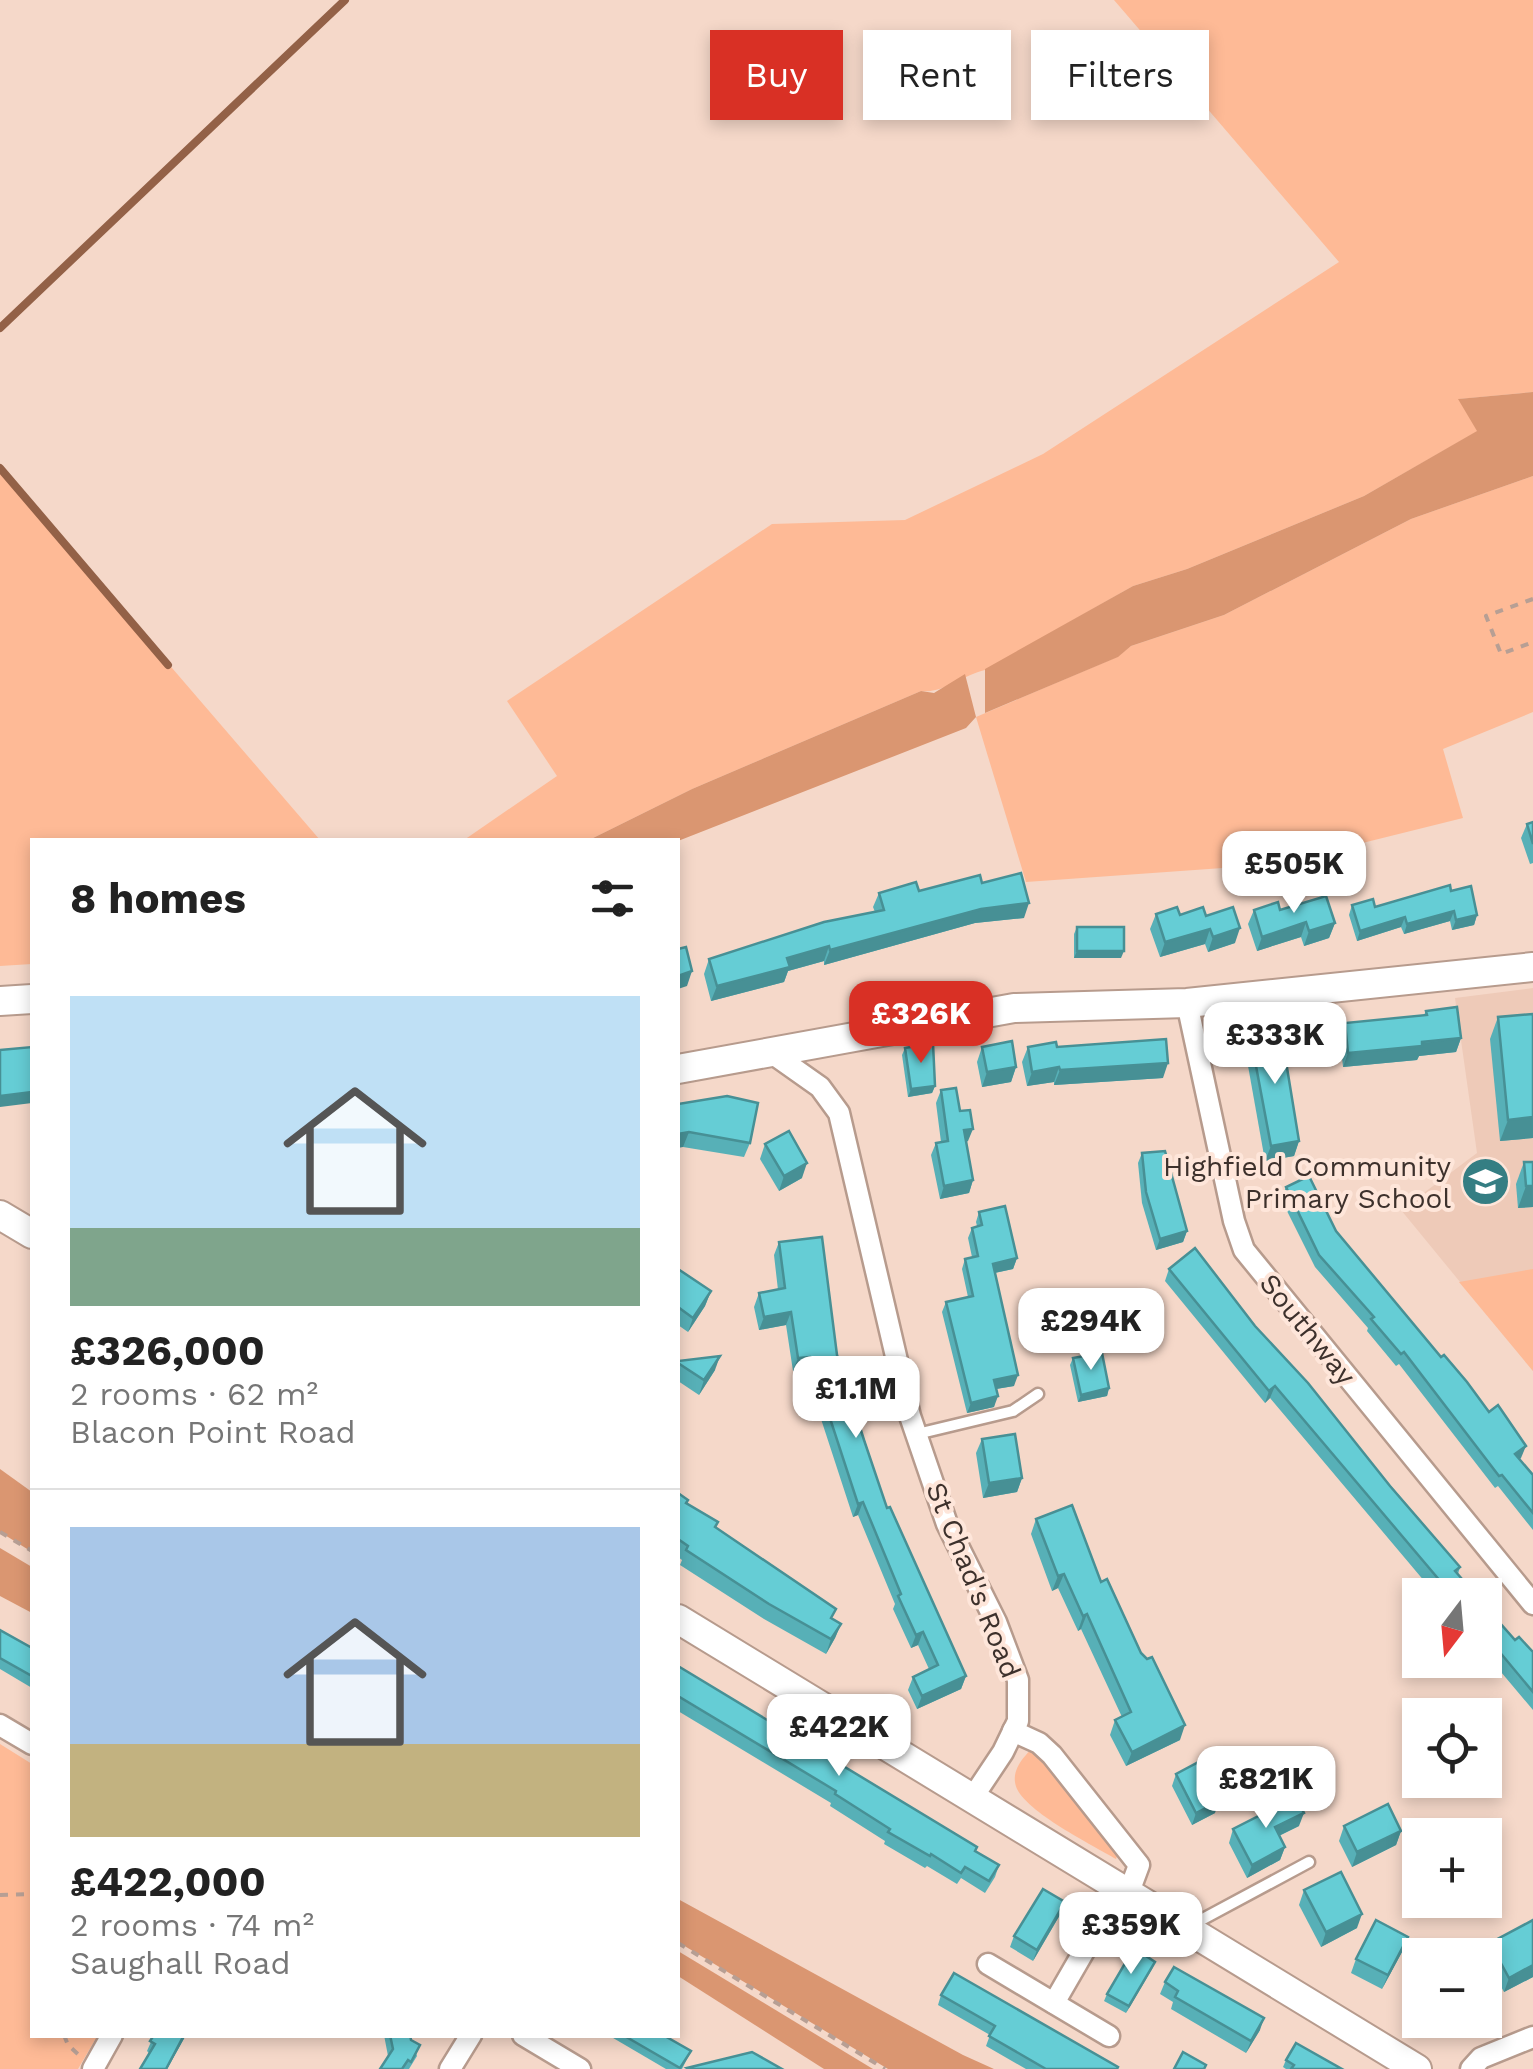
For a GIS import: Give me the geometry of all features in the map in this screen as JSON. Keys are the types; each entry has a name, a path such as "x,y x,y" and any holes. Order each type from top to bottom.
{"street":[{"path":"680,1069 1014,1008 1187,1003 1533,968"},
{"path":"0,1001 30,999"},
{"name":"Southway","path":"1187,1003 1234,1221 1244,1250 1533,1604"},
{"name":"St Chad's Road","path":"778,1049 820,1086 839,1113 916,1434 947,1524 996,1622 1018,1680 1018,1720 973,1797"},
{"path":"0,1215 30,1233"},
{"path":"680,1620 1417,2069"},
{"path":"0,1725 30,1743"},
{"path":"1013,1731 1039,1743 1052,1755 1139,1865 1054,2003"},
{"path":"988,1964 1109,2036"},
{"path":"1471,2069 1482,2058 1533,2037"},
{"path":"92,2069 110,2038"},
{"path":"450,2069 469,2038"},
{"path":"528,2038 580,2069"}],"lane":[{"path":"916,1434 1013,1411 1038,1394"},
{"path":"1187,1928 1309,1862"}],"path":[{"path":"1533,598 1486,616 1501,654 1533,642"},
{"path":"0,1532 30,1550"},
{"path":"0,1894 30,1894"},
{"path":"680,1944 885,2069"}],"shaded area":[{"path":"1114,0 1533,0 1533,392 1459,399 1478,431 1364,496 1187,569 1133,586 985,670 937,690 921,691 692,789 593,838 467,838 557,776 507,701 772,524 905,520 1043,454 1339,262 1209,111 1209,30 1140,30"},
{"path":"1533,392 1533,476 1411,519 1224,615 1131,646 1118,657 985,713 985,669 1133,586 1187,569 1364,496 1477,431 1458,399"},
{"path":"0,468 318,838 30,838 30,964 0,966"},
{"path":"1533,476 1533,712 1443,749 1463,818 1278,864 1026,882 976,717 1117,657 1131,646 1224,615 1411,519"},
{"path":"965,674 976,717 966,728 680,840 593,838 692,789 921,691 934,693"},
{"name":"Highfield Community Primary School","path":"1533,988 1533,1371 1401,1210 1477,1153 1455,998"},
{"path":"1533,1269 1533,1371 1459,1282"},
{"path":"0,1469 30,1491 30,1551 0,1532"},
{"path":"0,1548 30,1566 30,1612 0,1596"},
{"path":"0,1744 30,1763 30,2038 103,2038 95,2040 78,2069 0,2069"},
{"path":"1033,1747 1118,1854 1116,1859 1042,1814 1019,1792 1016,1772"},
{"path":"680,1900 994,2069 888,2069 680,1943"},
{"path":"680,1952 873,2069 824,2069 680,1977"}],"building":[{"path":"1533,822 1533,844 1527,824"},
{"path":"1021,873 1029,903 981,909 830,950 829,946 787,958 790,967 717,986 709,959 824,922 884,910 879,893 916,882 919,891 980,875 982,883"},
{"path":"1450,885 1451,891 1471,886 1477,915 1456,920 1454,911 1407,924 1405,917 1360,931 1352,905 1373,899 1375,907"},
{"path":"1326,896 1335,923 1309,931 1306,922 1262,937 1254,910 1278,902 1280,910"},
{"path":"1177,907 1180,915 1203,907 1206,916 1233,907 1240,928 1213,937 1210,929 1165,942 1156,914"},
{"path":"1077,927 1124,927 1124,951 1077,951"},
{"path":"686,947 692,971 680,975 680,948"},
{"path":"1457,1007 1461,1038 1348,1053 1345,1023 1427,1015 1426,1011"},
{"path":"1533,1014 1533,1117 1508,1120 1498,1017"},
{"path":"1281,1031 1299,1141 1271,1146 1250,1034"},
{"path":"1166,1039 1168,1063 1060,1070 1059,1067 1032,1072 1028,1047 1056,1042 1057,1047"},
{"path":"1012,1041 1016,1067 987,1072 982,1047"},
{"path":"933,1043 935,1086 911,1089 905,1048"},
{"path":"30,1047 30,1092 0,1096 0,1050"},
{"path":"956,1088 960,1111 970,1110 973,1129 964,1130 973,1180 944,1186 936,1143 948,1141 941,1090"},
{"path":"727,1096 758,1103 750,1143 680,1134 680,1104"},
{"path":"789,1131 807,1163 784,1176 765,1144"},
{"path":"1165,1151 1187,1231 1160,1239 1146,1192 1142,1153"},
{"path":"1524,1162 1533,1162 1533,1186 1526,1186"},
{"path":"1309,1176 1336,1231 1489,1412 1498,1405 1526,1446 1515,1454 1533,1475 1533,1513 1499,1476 1404,1352 1401,1354 1319,1255 1286,1187"},
{"path":"1005,1206 1017,1258 993,1264 1018,1375 994,1380 998,1396 971,1403 946,1302 973,1296 965,1259 978,1256 972,1228 982,1225 979,1212"},
{"path":"822,1237 837,1355 864,1440 887,1508 890,1507 966,1676 922,1696 913,1677 938,1665 923,1632 916,1635 863,1502 858,1504 810,1357 798,1358 791,1312 764,1317 759,1293 785,1288 779,1242"},
{"path":"1195,1248 1255,1326 1308,1383 1460,1567 1455,1571 1461,1578 1438,1578 1275,1386 1269,1391 1169,1269"},
{"path":"680,1270 711,1291 693,1318 680,1308"},
{"path":"1102,1353 1109,1388 1081,1395 1073,1358"},
{"path":"720,1356 704,1380 680,1361"},
{"path":"1015,1434 1022,1478 989,1483 982,1439"},
{"path":"680,1494 688,1500 686,1503 718,1522 715,1527 836,1609 831,1618 841,1624 831,1639 769,1604 686,1550 688,1546 680,1540"},
{"path":"1072,1505 1101,1582 1107,1579 1141,1653 1147,1659 1152,1657 1185,1725 1132,1752 1115,1720 1131,1712 1087,1614 1083,1616 1064,1574 1058,1576 1036,1519"},
{"path":"1502,1625 1533,1652 1533,1692 1502,1655"},
{"path":"0,1630 30,1647 30,1675 0,1658"},
{"path":"680,1667 977,1847 975,1851 999,1865 989,1881 965,1867 961,1873 888,1832 890,1829 835,1794 836,1791 680,1697"},
{"path":"1208,1757 1218,1776 1209,1781 1219,1801 1196,1813 1176,1774"},
{"path":"1296,1797 1304,1813 1275,1827 1285,1847 1252,1865 1233,1829"},
{"path":"1388,1804 1401,1831 1357,1852 1344,1826"},
{"path":"1341,1872 1362,1914 1326,1932 1304,1890"},
{"path":"1043,1889 1065,1902 1037,1950 1014,1936"},
{"path":"1376,1920 1408,1937 1402,1938 1402,1948 1388,1975 1356,1959"},
{"path":"1533,1920 1533,1965 1509,1978 1502,1965 1499,1938"},
{"path":"1134,1948 1155,1962 1129,2006 1107,1994"},
{"path":"1174,1967 1264,2018 1251,2041 1175,1997 1178,1991 1165,1982"},
{"path":"954,1973 1117,2069 1046,2069 989,2036 995,2026 941,1995"},
{"path":"182,2038 166,2069 140,2069 155,2044 150,2041"},
{"path":"391,2038 411,2038 420,2045 402,2069 380,2069 393,2049"},
{"path":"628,2038 668,2038 691,2051 680,2068"},
{"path":"1296,2043 1342,2069 1291,2069 1294,2065 1286,2060"},
{"path":"752,2052 782,2069 687,2068"},
{"path":"1183,2052 1206,2065 1204,2069 1174,2069"}],"waterway":[{"path":"0,328 345,0"},
{"path":"0,468 168,665"}],"place":[{"name":"Highfield Community Primary School","path":"1486,1182"}]}
